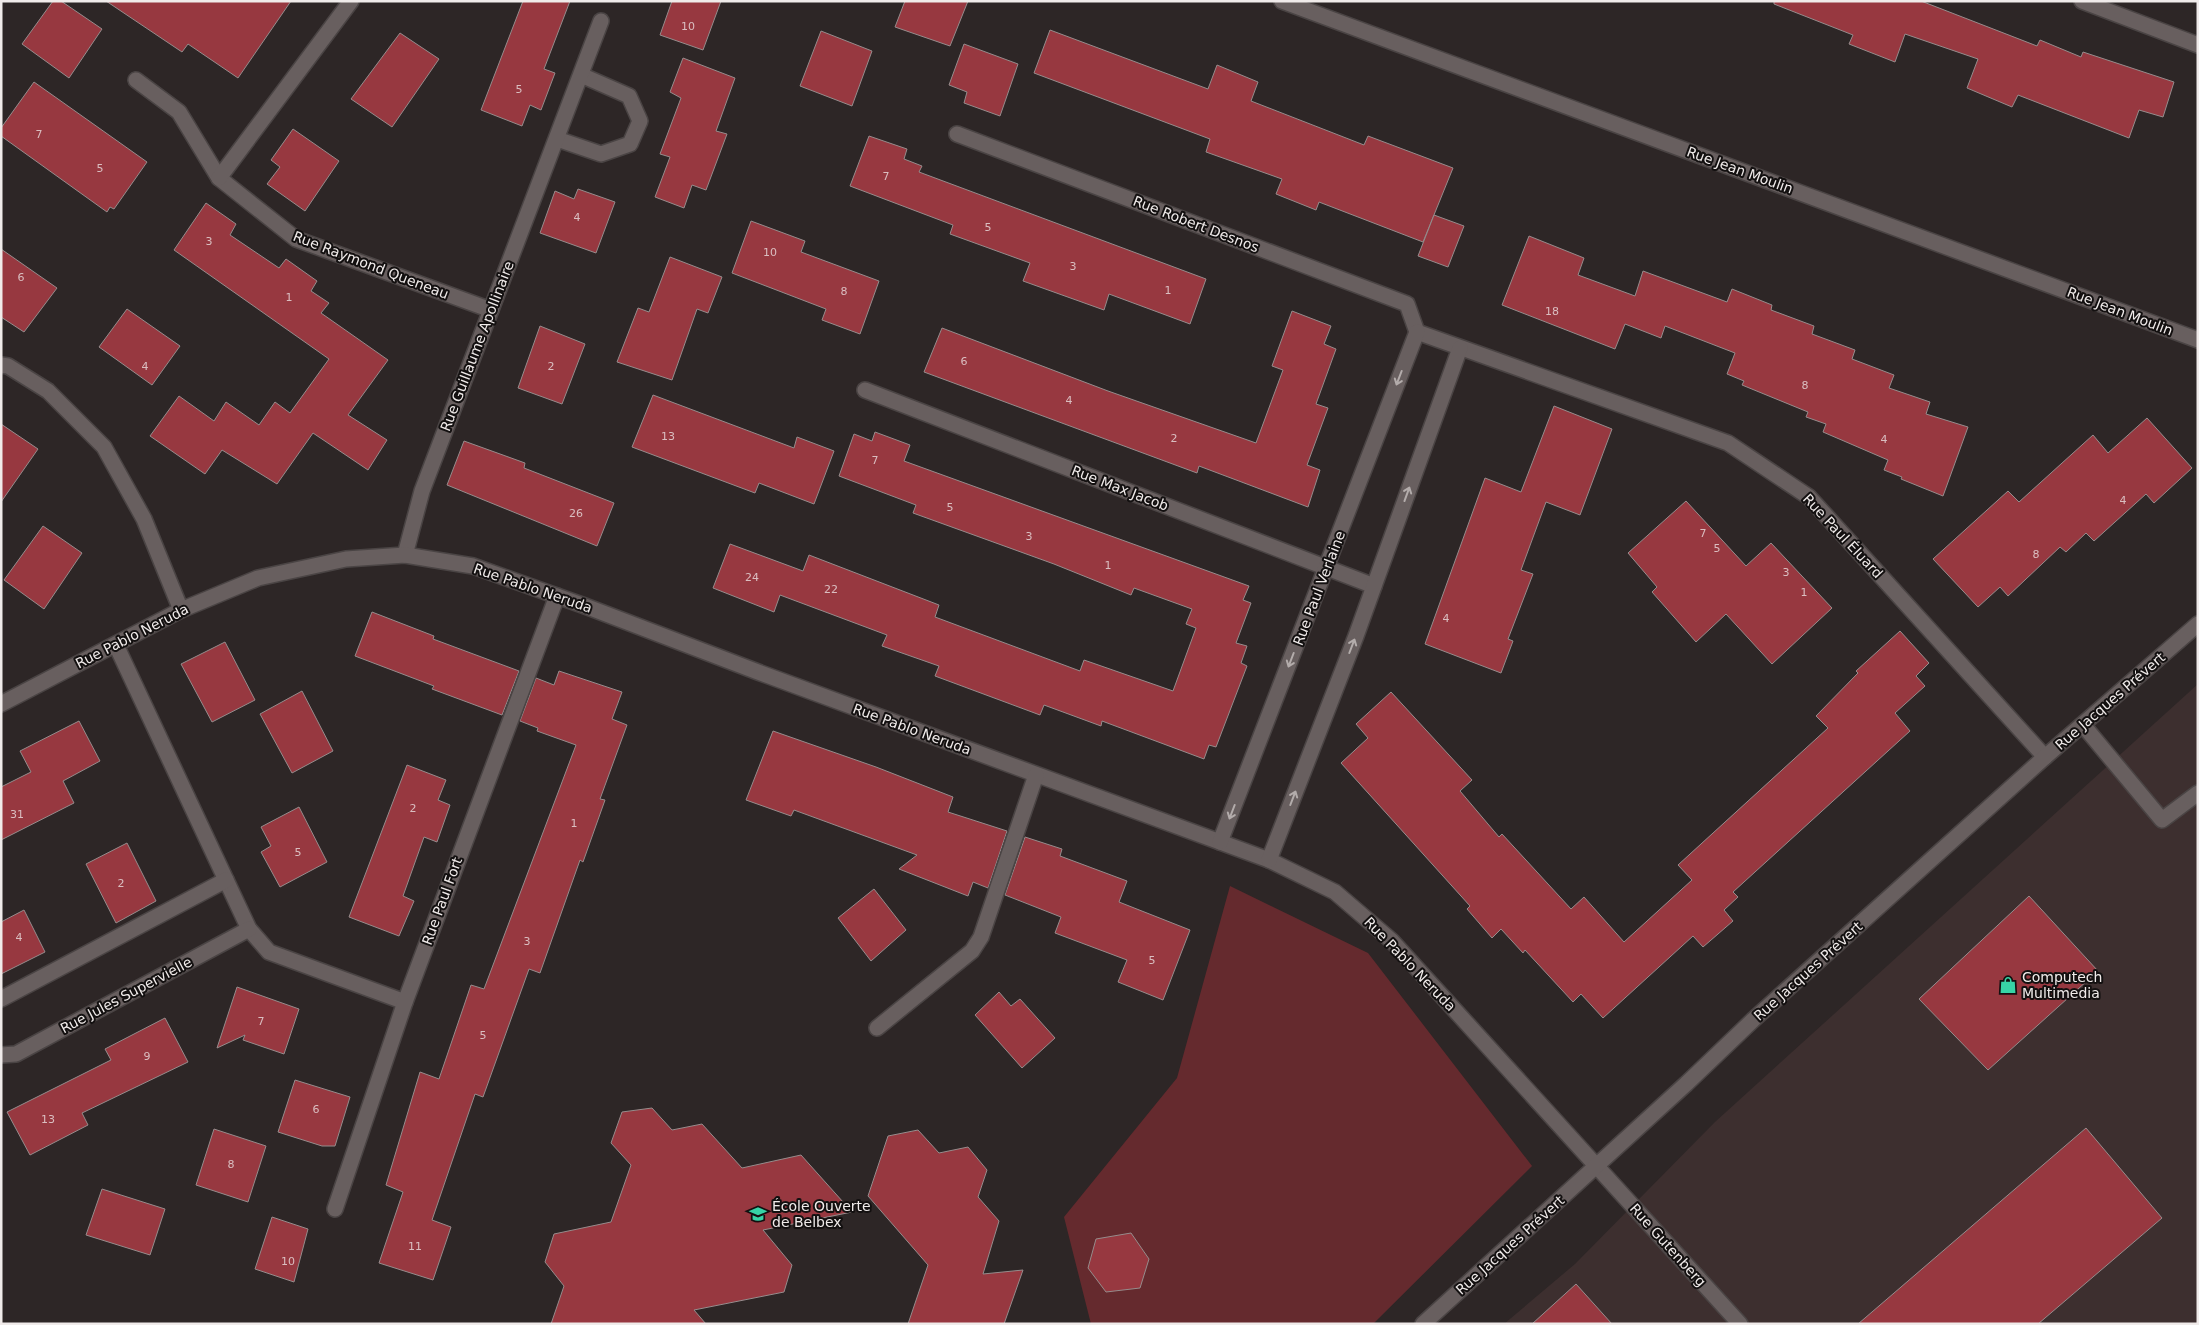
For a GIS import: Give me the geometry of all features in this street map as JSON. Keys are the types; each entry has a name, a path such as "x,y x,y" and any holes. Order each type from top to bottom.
{"street":[{"path":"219,178 352,1"},
{"name":"Rue Jean Moulin","path":"1282,1 2198,340"},
{"path":"2082,1 2198,45"},
{"name":"Rue Guillaume Apollinaire","path":"405,555 422,491 601,21"},
{"path":"556,139 601,154 630,144 640,121 629,96 581,75"},
{"name":"Rue Raymond Queneau","path":"136,80 179,112 219,178 296,239 491,310"},
{"name":"Rue Robert Desnos","path":"957,134 1407,304 1417,332"},
{"name":"Rue Paul Éluard","path":"1417,332 1728,443 1809,497 2046,757"},
{"name":"Rue Paul Verlaine","path":"1220,842 1328,568 1417,332"},
{"path":"1269,860 1374,586 1460,348"},
{"path":"1,365 8,366 48,391 104,447 144,518 182,610"},
{"name":"Rue Max Jacob","path":"866,390 1374,586"},
{"name":"Rue Pablo Neruda","path":"1,704 182,610 258,578 346,559 405,555 473,566 1269,860 1335,892 1392,941 1597,1165"},
{"name":"Rue Paul Fort","path":"336,1209 405,1002 556,596"},
{"name":"Rue Jacques Prévert","path":"1423,1324 1753,1020 2046,757 2198,624"},
{"path":"116,645 249,929 269,952 405,1002"},
{"path":"2083,725 2162,820 2198,793"},
{"path":"877,1028 972,951 981,937 1036,775"},
{"path":"1,999 226,880"},
{"name":"Rue Jules Supervielle","path":"1,1055 16,1054 249,929"},
{"name":"Rue Gutenberg","path":"1597,1165 1740,1324"}],"shaded area":[{"path":"2198,684 2198,1324 1504,1324 1575,1264 1715,1122"},
{"path":"1230,886 1368,953 1532,1166 1373,1324 1091,1324 1064,1217 1177,1078"}],"building":[{"path":"53,1 61,1 102,29 69,78 22,44"},
{"path":"106,1 291,1 238,78 188,44 182,52"},
{"path":"523,1 570,1 544,69 555,73 541,110 530,105 522,126 481,110"},
{"path":"672,1 721,1 703,50 660,35"},
{"path":"905,1 968,1 950,46 895,27"},
{"path":"1774,1 1921,1 2037,46 2040,40 2081,57 2083,52 2174,82 2163,117 2139,110 2129,138 2018,95 2012,107 1967,88 1978,59 1905,34 1895,62 1849,44 1853,35 1774,4"},
{"path":"1050,30 1208,89 1217,65 1258,82 1251,101 1364,145 1368,136 1453,168 1423,242 1319,202 1316,210 1276,194 1282,179 1206,152 1210,139 1034,73"},
{"path":"821,31 872,51 852,106 800,86"},
{"path":"400,33 439,59 392,127 351,99"},
{"path":"964,44 1018,64 1000,116 964,103 967,92 949,85"},
{"path":"683,58 735,78 716,131 727,134 706,190 692,185 684,208 655,197 670,157 660,154 681,98 670,92"},
{"path":"34,82 147,162 114,209 110,207 107,212 1,136 1,128"},
{"path":"293,129 339,161 305,211 267,184 280,167 271,160"},
{"path":"869,136 907,149 904,159 922,166 919,172 1206,279 1190,324 1109,294 1104,310 1023,281 1030,263 950,234 953,225 850,186"},
{"path":"578,189 615,202 596,253 540,233 555,191 574,199"},
{"path":"206,203 236,224 230,235 279,268 286,259 317,281 311,291 329,303 321,313 388,360 348,415 387,440 368,470 313,433 277,484 222,450 205,474 150,436 179,396 214,421 226,402 259,425 275,402 290,413 329,359 174,250"},
{"path":"1434,215 1464,226 1448,267 1418,256"},
{"path":"751,221 805,241 801,252 879,281 860,334 822,320 826,309 732,273"},
{"path":"1529,236 1584,258 1578,275 1635,296 1643,271 1727,302 1732,289 1772,305 1771,310 1814,326 1812,334 1855,350 1852,359 1894,375 1889,388 1930,402 1926,414 1968,427 1943,496 1884,470 1888,460 1823,432 1826,424 1806,417 1808,412 1742,385 1744,381 1727,374 1735,353 1665,326 1661,338 1625,324 1615,349 1502,305"},
{"path":"1,249 57,288 24,332 1,317"},
{"path":"670,257 722,277 708,313 697,309 672,380 617,362 638,308 649,312"},
{"path":"127,309 180,346 152,385 99,347"},
{"path":"1292,311 1331,326 1324,344 1336,349 1316,404 1328,408 1307,465 1320,470 1308,507 1199,466 1197,473 924,372 942,328 1108,391 1256,443 1283,370 1272,366"},
{"path":"540,326 585,344 562,404 518,388"},
{"path":"653,395 794,448 797,437 834,451 814,504 759,483 755,493 632,447"},
{"path":"1554,406 1612,429 1580,515 1546,502 1521,570 1533,574 1508,639 1513,641 1501,673 1425,644 1485,478 1521,492"},
{"path":"2147,418 2192,468 2154,503 2146,494 2094,541 2086,533 2066,552 2060,547 2008,596 2000,587 1978,607 1933,559 2008,491 2019,502 2093,435 2108,453"},
{"path":"1,424 38,449 1,502"},
{"path":"875,432 910,445 904,461 1249,586 1243,600 1251,603 1236,643 1247,646 1241,663 1247,666 1216,747 1209,745 1204,759 1102,721 1101,726 1044,705 1040,715 935,676 939,666 882,646 887,635 780,595 774,612 713,588 730,544 803,571 809,555 939,605 935,617 1080,671 1084,660 1173,691 1196,628 1186,624 1192,609 1134,588 1131,595 1054,564 913,513 916,505 839,476 854,434 872,441"},
{"path":"464,441 525,463 524,468 614,503 597,546 447,485"},
{"path":"1686,501 1746,566 1771,543 1832,608 1772,664 1726,614 1696,642 1652,592 1657,587 1628,553"},
{"path":"43,526 82,553 44,609 4,580"},
{"path":"372,612 434,636 433,639 519,671 502,715 432,689 434,686 355,656"},
{"path":"1900,631 1929,663 1916,676 1925,686 1895,713 1910,731 1733,892 1738,897 1724,910 1733,921 1703,947 1693,936 1603,1018 1581,994 1573,1002 1525,950 1523,953 1501,929 1492,938 1467,909 1470,906 1341,763 1368,738 1356,724 1391,692 1472,780 1460,791 1499,837 1502,834 1571,909 1584,897 1624,942 1692,880 1678,865 1828,728 1816,716 1858,673 1856,671"},
{"path":"225,642 255,700 212,722 181,664"},
{"path":"559,671 622,692 612,719 627,725 600,799 605,800 583,862 580,860 540,973 529,969 483,1097 475,1094 432,1220 451,1227 433,1280 379,1263 403,1192 386,1185 420,1072 439,1079 471,985 484,989 576,745 537,731 538,728 520,721 536,678 554,685"},
{"path":"302,691 333,751 292,773 260,714"},
{"path":"79,721 100,761 63,781 74,803 1,840 1,787 31,772 20,751"},
{"path":"773,731 876,767 953,797 948,812 1007,831 988,888 973,882 968,896 899,869 917,855 794,810 791,816 746,800"},
{"path":"407,765 446,780 438,800 450,805 437,842 424,837 403,896 414,901 399,936 349,917"},
{"path":"299,807 327,862 280,887 261,852 271,846 261,827"},
{"path":"1025,837 1062,849 1060,856 1127,881 1119,902 1190,930 1163,1000 1118,982 1127,960 1055,933 1061,917 1005,895"},
{"path":"127,843 156,901 116,923 86,864"},
{"path":"874,889 906,930 871,961 838,918"},
{"name":"Computech Multimedia","path":"2029,896 2098,971 1988,1070 1919,999"},
{"path":"24,910 45,952 1,974 1,922"},
{"path":"237,987 299,1009 284,1054 243,1040 245,1035 217,1048"},
{"path":"999,992 1011,1006 1020,999 1055,1038 1022,1068 975,1015"},
{"path":"165,1018 188,1062 82,1113 88,1125 30,1155 7,1112 111,1060 105,1049"},
{"path":"295,1080 350,1097 335,1146 322,1146 278,1132"},
{"name":"École Ouverte de Belbex","path":"652,1108 672,1130 702,1124 742,1168 801,1155 852,1212 763,1230 792,1265 784,1292 694,1310 706,1324 551,1324 564,1286 545,1262 554,1234 611,1222 631,1165 611,1143 622,1112"},
{"path":"2086,1128 2162,1218 2038,1324 1858,1324"},
{"path":"214,1129 266,1146 248,1202 196,1185"},
{"path":"918,1130 939,1153 968,1147 987,1170 978,1197 999,1221 983,1274 1023,1270 1004,1324 908,1324 928,1265 868,1196 888,1136"},
{"path":"102,1189 165,1209 150,1255 86,1235"},
{"path":"272,1217 308,1229 294,1282 255,1269"},
{"path":"1131,1233 1149,1259 1140,1288 1106,1292 1088,1268 1096,1239"},
{"path":"1576,1284 1612,1324 1532,1324"}],"place":[{"name":"Computech Multimedia","path":"2008,985"},
{"name":"École Ouverte de Belbex","path":"758,1214"}]}
